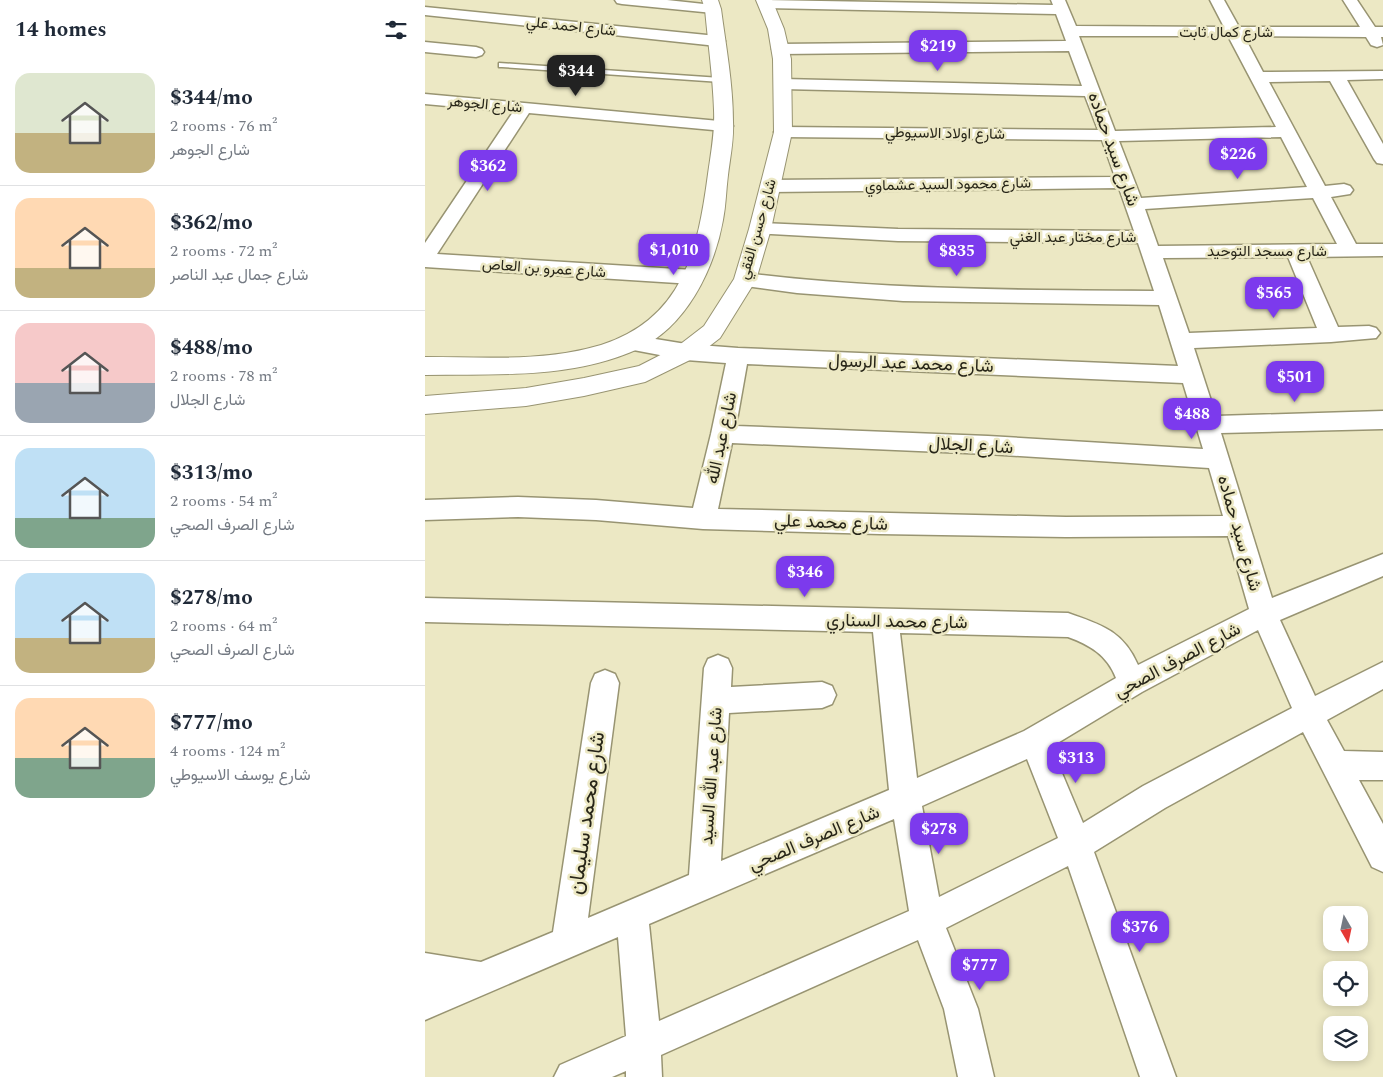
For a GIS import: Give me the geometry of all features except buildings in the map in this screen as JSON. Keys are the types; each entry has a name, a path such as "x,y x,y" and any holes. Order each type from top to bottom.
{"street":[{"path":"425,366 549,364 594,356 631,343 662,322 679,301 693,277 712,225 724,126 721,80 712,4 622,0"},
{"path":"1217,0 1351,250"},
{"path":"1351,0 1376,32 1383,50"},
{"path":"765,2 928,4 1066,22"},
{"name":"شارع حسن الفقي","path":"425,405 526,396 584,387 645,373 685,352 712,332 745,280 760,229 783,132 783,84 780,49 776,29 765,2"},
{"path":"928,4 934,48"},
{"name":"شارع احمد علي","path":"425,11 717,41"},
{"path":"780,49 934,48 1066,22"},
{"name":"شارع كمال ثابت","path":"1066,22 1234,32 1376,32"},
{"name":"شارع سيد حماده","path":"1066,22 1093,91 1167,298 1192,374 1264,614 1309,714 1383,856"},
{"path":"425,47 476,52"},
{"path":"1257,77 1381,75"},
{"path":"1336,76 1383,158"},
{"path":"783,84 1093,91"},
{"name":"شارع الجوهر","path":"425,99 724,126"},
{"path":"425,259 523,108"},
{"name":"شارع اولاد الاسيوطي","path":"783,132 1108,136 1287,132"},
{"name":"شارع محمود السيد عشماوي","path":"770,186 1126,182"},
{"path":"1134,204 1344,190"},
{"name":"شارع مختار عبد الغني","path":"760,229 1149,245"},
{"name":"شارع مسجد التوحيد","path":"1149,245 1295,251 1383,250"},
{"path":"1295,251 1331,335"},
{"name":"شارع عمرو بن العاص","path":"425,259 693,277"},
{"path":"745,280 791,287 872,293 1167,298"},
{"path":"1181,341 1369,333"},
{"name":"شارع محمد عبد الرسول","path":"631,343 685,352 738,356 1192,374"},
{"name":"شارع عبد الله","path":"703,519 723,434 738,356"},
{"path":"1207,424 1383,420"},
{"name":"شارع الجلال","path":"723,434 987,445 1218,459"},
{"name":"شارع محمد علي","path":"425,510 518,507 595,510 703,519 1056,527 1237,526"},
{"name":"شارع الصرف الصحي","path":"425,1003 704,886 1034,740 1132,682 1264,614 1383,565"},
{"name":"شارع محمد السناري","path":"425,610 1068,626 1095,634 1118,650 1132,682"},
{"path":"885,621 905,798 927,920 961,1009 976,1077"},
{"name":"شارع عبد الله السيد","path":"704,886 718,668"},
{"path":"572,1077 644,1061 1076,845 1154,797 1383,675"},
{"name":"شارع محمد سليمان","path":"568,942 605,683"},
{"path":"716,701 822,695"},
{"path":"1034,740 1076,845 1158,1077"},
{"path":"1336,766 1383,766"},
{"path":"632,916 644,1061"},
{"path":"425,970 481,979"}],"lane":[{"path":"502,65 721,80"}]}
